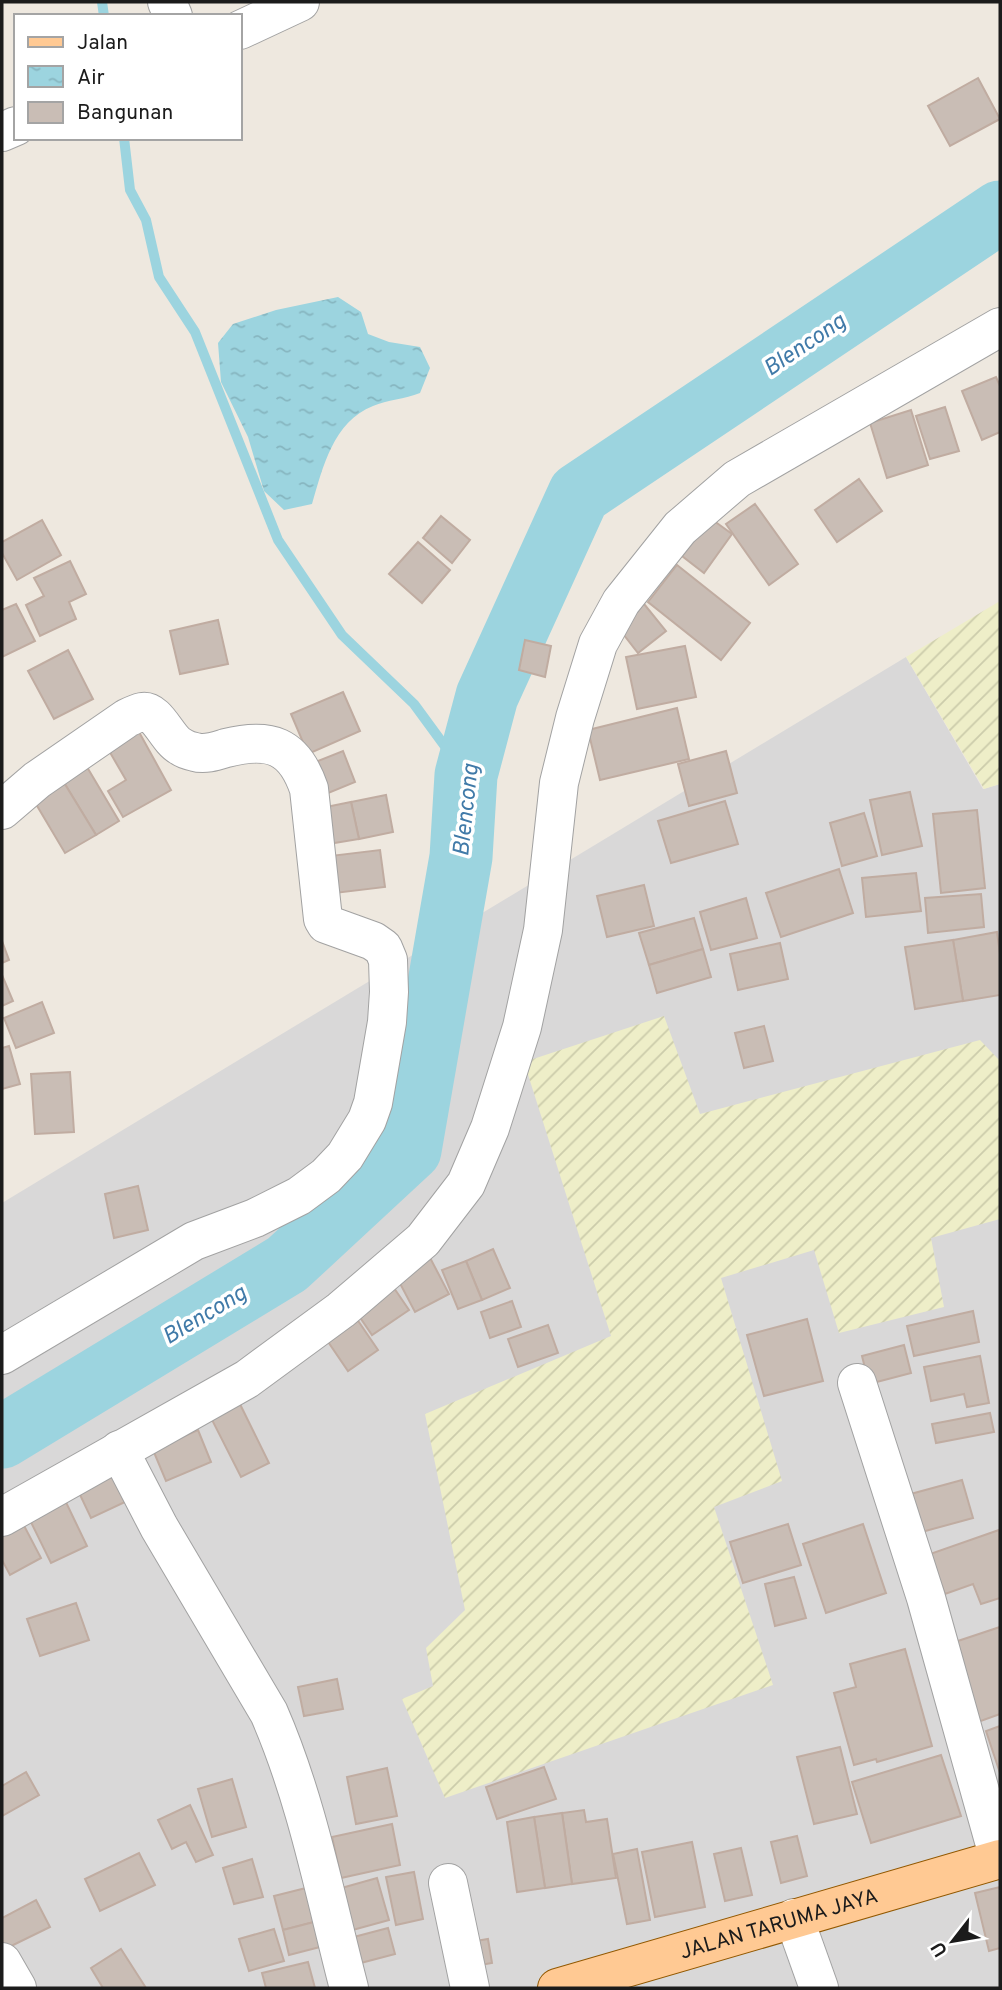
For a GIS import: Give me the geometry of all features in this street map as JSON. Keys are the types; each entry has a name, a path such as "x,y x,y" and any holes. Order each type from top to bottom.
{"main road":[{"name":"JALAN TARUMA JAYA","path":"556,1988 1000,1859"}],"street":[{"path":"242,29 300,2"},
{"path":"2,1517 247,1379 341,1310 423,1240 466,1184 490,1128 522,1027 543,930 559,783 598,643 621,602 680,528 737,479 1000,327"},
{"path":"2,810 37,780 127,718 143,711 157,718 178,746 198,753 261,742 292,756 304,774 309,789 323,919 332,927 373,941 383,948 388,960 389,992 387,1022 373,1103 367,1120 345,1156 326,1176 299,1196 255,1218 194,1241 2,1355"},
{"path":"857,1383 926,1598 1000,1859"},
{"path":"120,1450 159,1527 269,1713 283,1746 310,1838 349,1988"},
{"path":"448,1883 470,1988"},
{"path":"794,1918 819,1988"},
{"path":"2,1962 16,1988"}],"shaded area":[{"path":"906,657 983,789 1000,784 1000,1988 2,1988 2,1203"}],"green space":[{"path":"1000,601 1000,784 984,789 906,657"},
{"path":"664,1016 700,1114 980,1040 1000,1061 1000,1219 931,1238 944,1307 839,1333 814,1250 721,1278 782,1481 714,1507 773,1685 445,1798 402,1699 433,1686 426,1648 465,1610 425,1414 611,1336 524,1062"}],"water":[{"path":"338,297 361,312 368,334 389,342 420,347 430,368 420,393 373,406 348,423 332,447 312,504 284,510 264,491 248,437 221,382 218,343 233,324 276,310"}],"building":[{"path":"978,78 1000,119 950,146 928,106"},
{"path":"996,377 1000,386 1000,432 982,440 962,391"},
{"path":"945,407 959,451 930,459 916,416"},
{"path":"911,410 928,465 887,478 870,423"},
{"path":"859,479 882,511 837,542 815,510"},
{"path":"755,504 798,564 769,585 726,524"},
{"path":"441,516 470,540 452,563 423,538"},
{"path":"710,518 732,534 704,573 682,556"},
{"path":"42,520 61,555 17,580 2,553 2,542"},
{"path":"418,542 450,570 422,603 389,574"},
{"path":"70,561 86,594 69,602 76,619 40,636 26,605 44,596 34,578"},
{"path":"677,565 750,623 721,660 648,602"},
{"path":"640,599 666,631 638,653 613,621"},
{"path":"16,604 35,641 2,657 2,610"},
{"path":"218,620 228,664 180,674 170,631"},
{"path":"525,640 551,646 545,677 519,670"},
{"path":"685,646 696,697 637,709 626,657"},
{"path":"68,650 93,699 54,719 28,671"},
{"path":"343,692 360,731 308,754 291,714"},
{"path":"677,708 689,759 600,780 588,730"},
{"path":"139,732 171,790 123,817 108,791 126,780 108,749"},
{"path":"343,751 355,782 321,796 308,765"},
{"path":"726,751 737,793 689,806 678,764"},
{"path":"87,767 119,821 96,835 63,781"},
{"path":"63,781 96,835 65,853 33,799"},
{"path":"910,792 922,846 882,855 870,800"},
{"path":"386,795 393,832 359,839 351,802"},
{"path":"725,801 738,844 671,863 658,821"},
{"path":"351,802 359,839 328,844 321,808"},
{"path":"977,810 985,888 941,893 933,814"},
{"path":"864,813 877,856 842,866 830,823"},
{"path":"380,850 385,887 335,893 330,856"},
{"path":"839,869 853,913 781,937 766,893"},
{"path":"916,873 921,911 866,917 862,878"},
{"path":"644,885 654,926 607,937 597,896"},
{"path":"981,894 984,927 928,933 925,898"},
{"path":"746,898 757,938 711,950 700,912"},
{"path":"694,918 703,949 649,965 639,933"},
{"path":"997,932 1000,995 963,1001 953,940"},
{"path":"953,940 963,1001 915,1009 905,947"},
{"path":"2,941 9,960 2,963"},
{"path":"780,943 788,979 738,990 730,954"},
{"path":"703,949 711,977 657,993 649,965"},
{"path":"2,975 13,1001 2,1006"},
{"path":"42,1002 54,1033 16,1048 4,1018"},
{"path":"764,1026 773,1061 744,1068 735,1033"},
{"path":"9,1046 20,1084 2,1089 2,1048"},
{"path":"70,1072 74,1132 35,1134 31,1074"},
{"path":"138,1186 148,1230 114,1238 105,1194"},
{"path":"493,1249 510,1288 482,1300 466,1261"},
{"path":"427,1252 449,1294 415,1312 393,1270"},
{"path":"466,1261 482,1300 458,1309 442,1270"},
{"path":"394,1288 409,1310 372,1335 357,1313"},
{"path":"512,1301 521,1327 490,1338 481,1312"},
{"path":"350,1309 378,1350 348,1371 320,1330"},
{"path":"973,1311 979,1342 914,1356 907,1326"},
{"path":"807,1319 823,1381 764,1396 747,1335"},
{"path":"548,1325 558,1353 518,1367 508,1339"},
{"path":"904,1345 911,1373 869,1384 862,1356"},
{"path":"980,1356 989,1403 967,1407 964,1394 931,1401 924,1367"},
{"path":"235,1394 269,1463 241,1477 206,1408"},
{"path":"990,1413 994,1432 936,1443 932,1424"},
{"path":"198,1430 211,1462 166,1481 153,1450"},
{"path":"107,1463 125,1502 91,1518 73,1480"},
{"path":"962,1480 973,1518 918,1533 907,1495"},
{"path":"62,1494 87,1546 51,1563 26,1512"},
{"path":"20,1518 41,1558 10,1575 2,1560 2,1527"},
{"path":"788,1524 801,1565 743,1583 730,1542"},
{"path":"863,1524 886,1593 826,1613 803,1544"},
{"path":"999,1530 1000,1598 981,1604 973,1584 945,1594 930,1554"},
{"path":"794,1577 806,1618 775,1626 765,1584"},
{"path":"76,1603 89,1640 40,1656 27,1619"},
{"path":"1000,1627 1000,1714 978,1722 952,1643"},
{"path":"905,1649 932,1746 877,1762 876,1759 854,1765 834,1693 856,1687 850,1664"},
{"path":"337,1679 343,1709 304,1716 298,1687"},
{"path":"1000,1726 1000,1773 986,1731"},
{"path":"840,1747 857,1814 814,1824 797,1757"},
{"path":"941,1755 961,1816 871,1843 852,1782"},
{"path":"544,1767 556,1799 497,1819 486,1787"},
{"path":"387,1768 397,1816 356,1824 347,1777"},
{"path":"26,1772 39,1795 2,1816 2,1786"},
{"path":"232,1779 246,1827 212,1837 198,1789"},
{"path":"190,1805 213,1855 196,1862 186,1842 172,1849 158,1820"},
{"path":"584,1810 586,1822 607,1819 616,1878 572,1884 562,1813"},
{"path":"562,1813 572,1884 545,1888 534,1817"},
{"path":"534,1817 545,1888 517,1892 507,1822"},
{"path":"392,1824 400,1865 341,1878 332,1837"},
{"path":"797,1836 807,1876 781,1883 771,1842"},
{"path":"692,1842 705,1907 655,1917 642,1852"},
{"path":"741,1848 752,1895 725,1901 714,1854"},
{"path":"637,1849 650,1920 627,1924 613,1854"},
{"path":"139,1853 155,1885 100,1911 85,1879"},
{"path":"252,1859 263,1897 234,1904 223,1868"},
{"path":"414,1872 423,1919 396,1925 386,1877"},
{"path":"377,1878 389,1920 349,1931 338,1889"},
{"path":"1000,1887 1000,1948 989,1951 975,1893"},
{"path":"306,1888 314,1922 283,1930 274,1896"},
{"path":"36,1900 50,1927 3,1950 2,1918"},
{"path":"314,1922 320,1947 289,1955 283,1930"},
{"path":"388,1928 395,1954 357,1964 350,1938"},
{"path":"274,1929 284,1961 249,1971 239,1939"},
{"path":"488,1939 492,1963 474,1966 470,1942"},
{"path":"121,1949 146,1988 103,1988 91,1968"},
{"path":"308,1962 315,1988 266,1988 262,1973"}],"waterway":[{"path":"102,2 104,14"},
{"path":"124,140 130,190 146,220 159,277 195,332 278,540 342,635 414,704 466,775"},
{"name":"Blencong","path":"2,1437 287,1264 410,1150 461,857 466,775 487,696 579,494 1000,212"}]}
